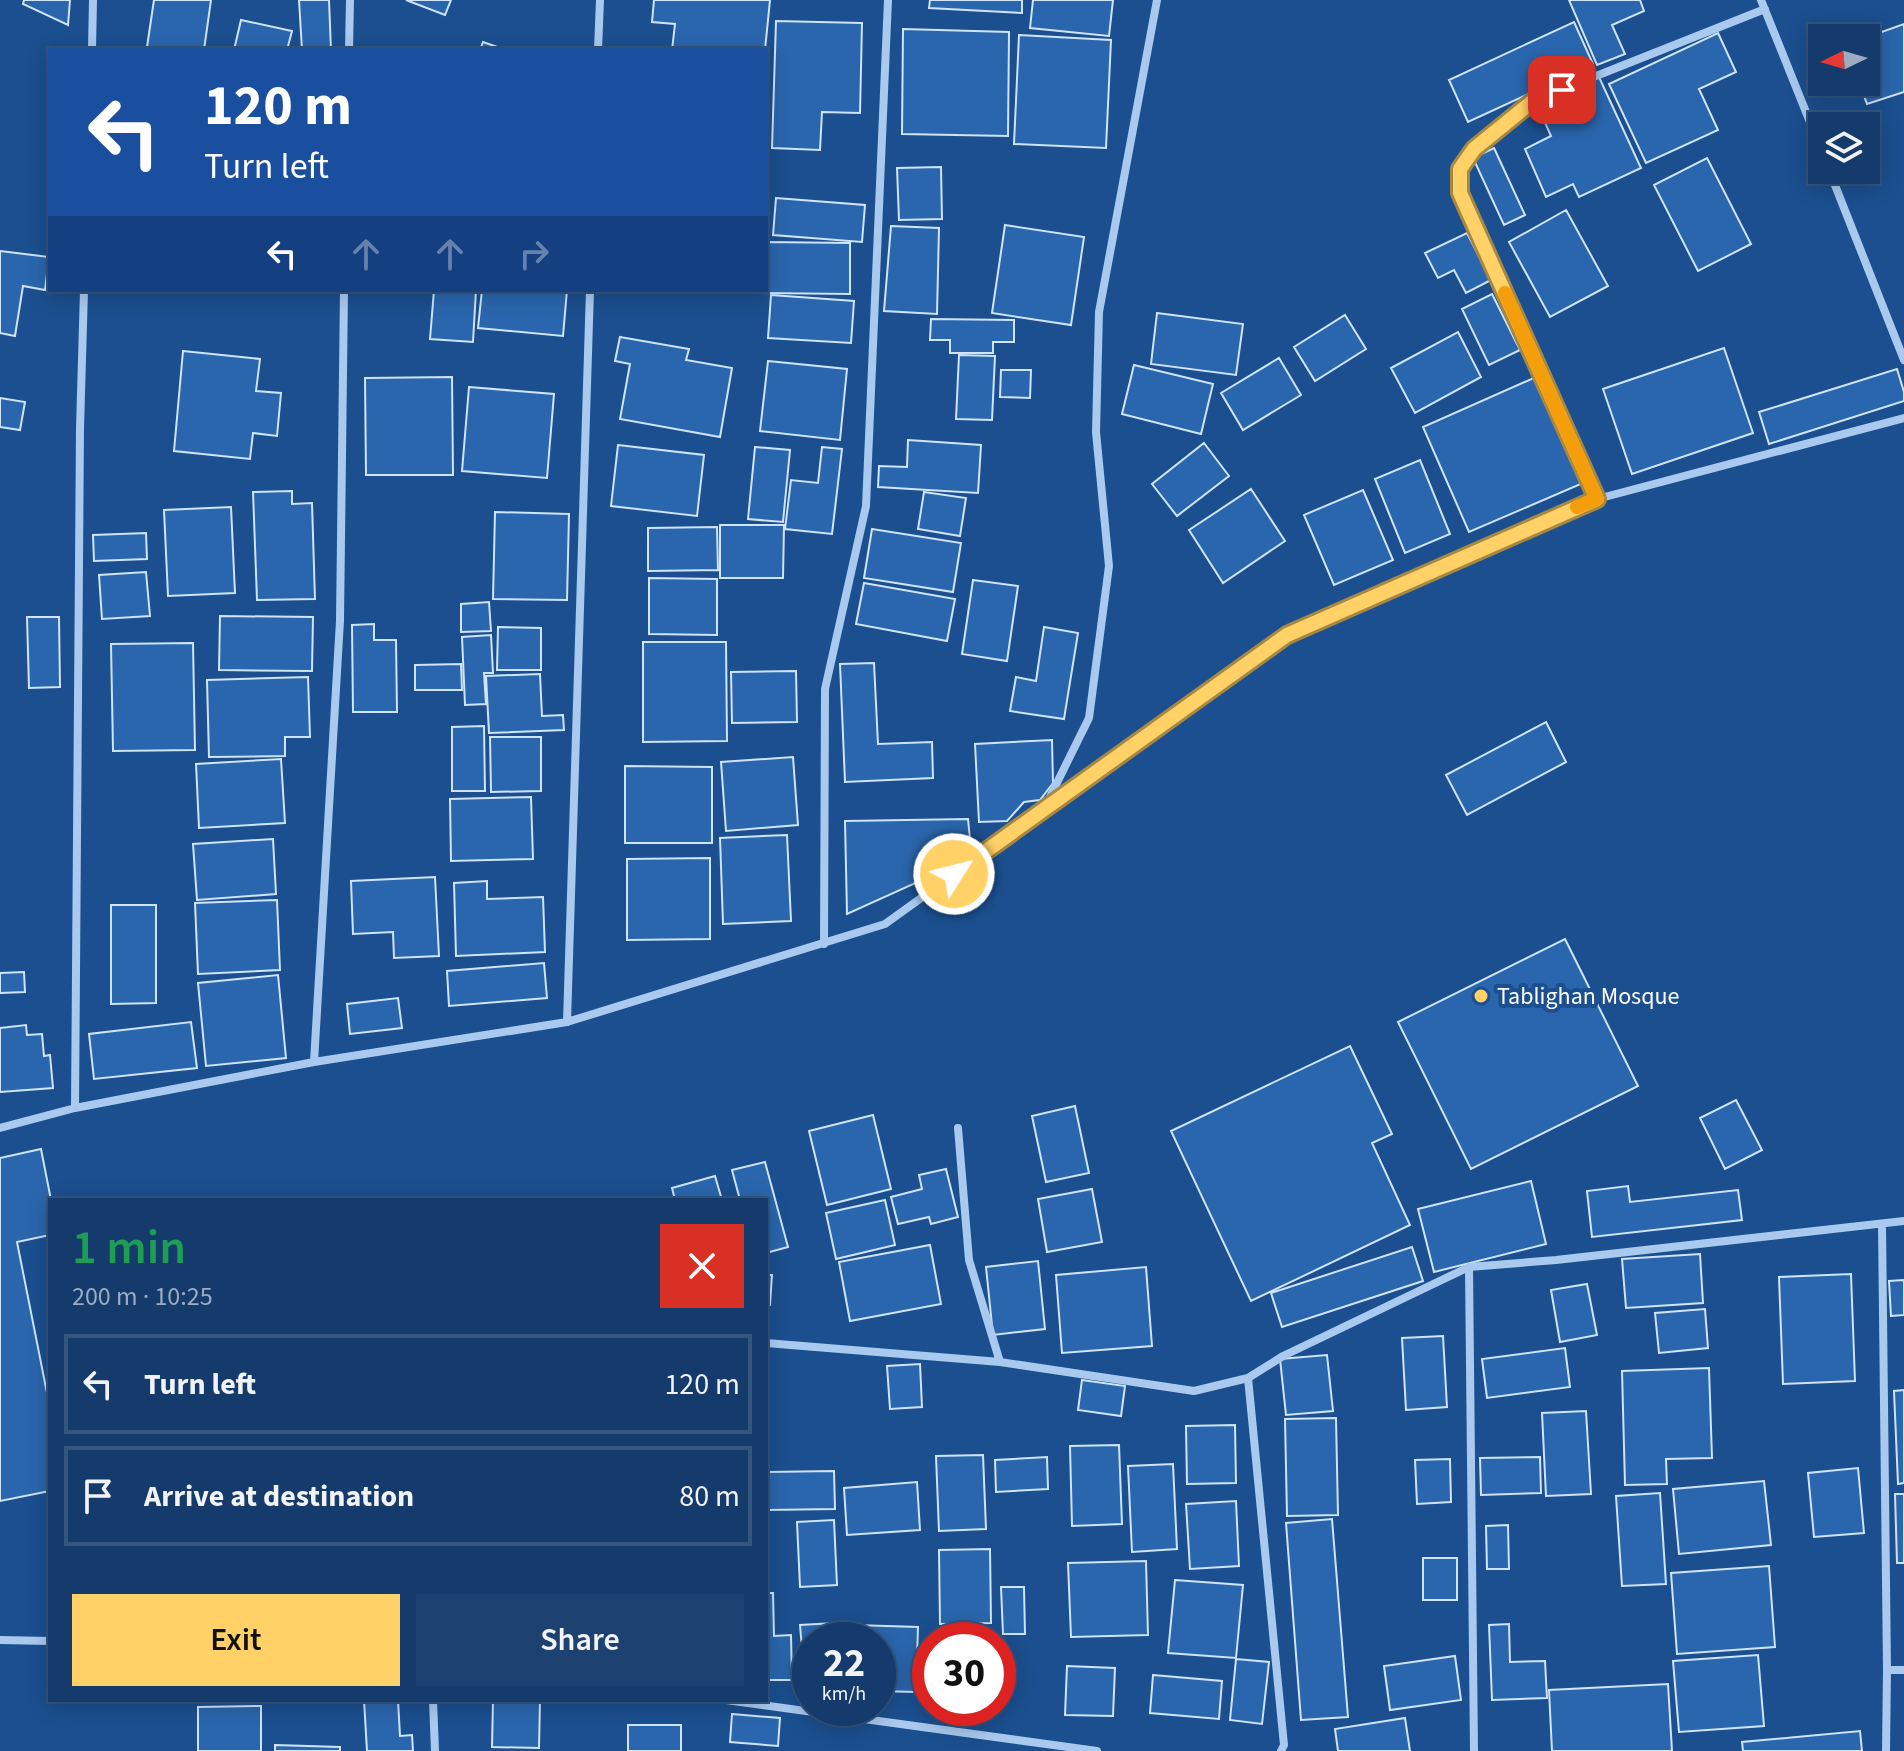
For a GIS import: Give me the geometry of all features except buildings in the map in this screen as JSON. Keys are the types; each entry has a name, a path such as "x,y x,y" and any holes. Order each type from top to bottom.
{"street":[{"path":"92,48 93,0"},
{"path":"349,48 350,0"},
{"path":"598,48 600,0"},
{"path":"824,944 825,689 866,506 888,0"},
{"path":"1045,808 1089,718 1109,566 1096,432 1099,312 1157,0"},
{"path":"1597,499 1460,193 1460,169 1474,149 1533,101 1763,5 1808,117"},
{"path":"1835,184 1904,360"},
{"path":"75,1108 84,292"},
{"path":"314,1062 340,621 344,292"},
{"path":"567,1022 590,292"},
{"path":"0,1128 75,1108 314,1062 567,1022 885,924 1287,635 1597,499 1904,418"},
{"path":"958,1128 969,1260 1000,1362"},
{"path":"768,1343 1000,1362 1194,1391 1248,1378 1283,1356 1469,1267 1904,1221"},
{"path":"1882,1225 1886,1751"},
{"path":"1469,1267 1474,1751"},
{"path":"1248,1378 1284,1745 1281,1751"},
{"path":"0,1640 48,1641"},
{"path":"1887,1670 1904,1670"},
{"path":"433,1702 435,1751"},
{"path":"741,1702 1097,1751"}],"slow traffic":[{"path":"1505,293 1597,499 1577,507"}],"place":[{"name":"Tablighan Mosque","path":"1481,996"}],"route":[{"path":"954,874 1287,635 1597,499 1460,193 1460,169 1474,149 1533,101 1562,90"}]}
